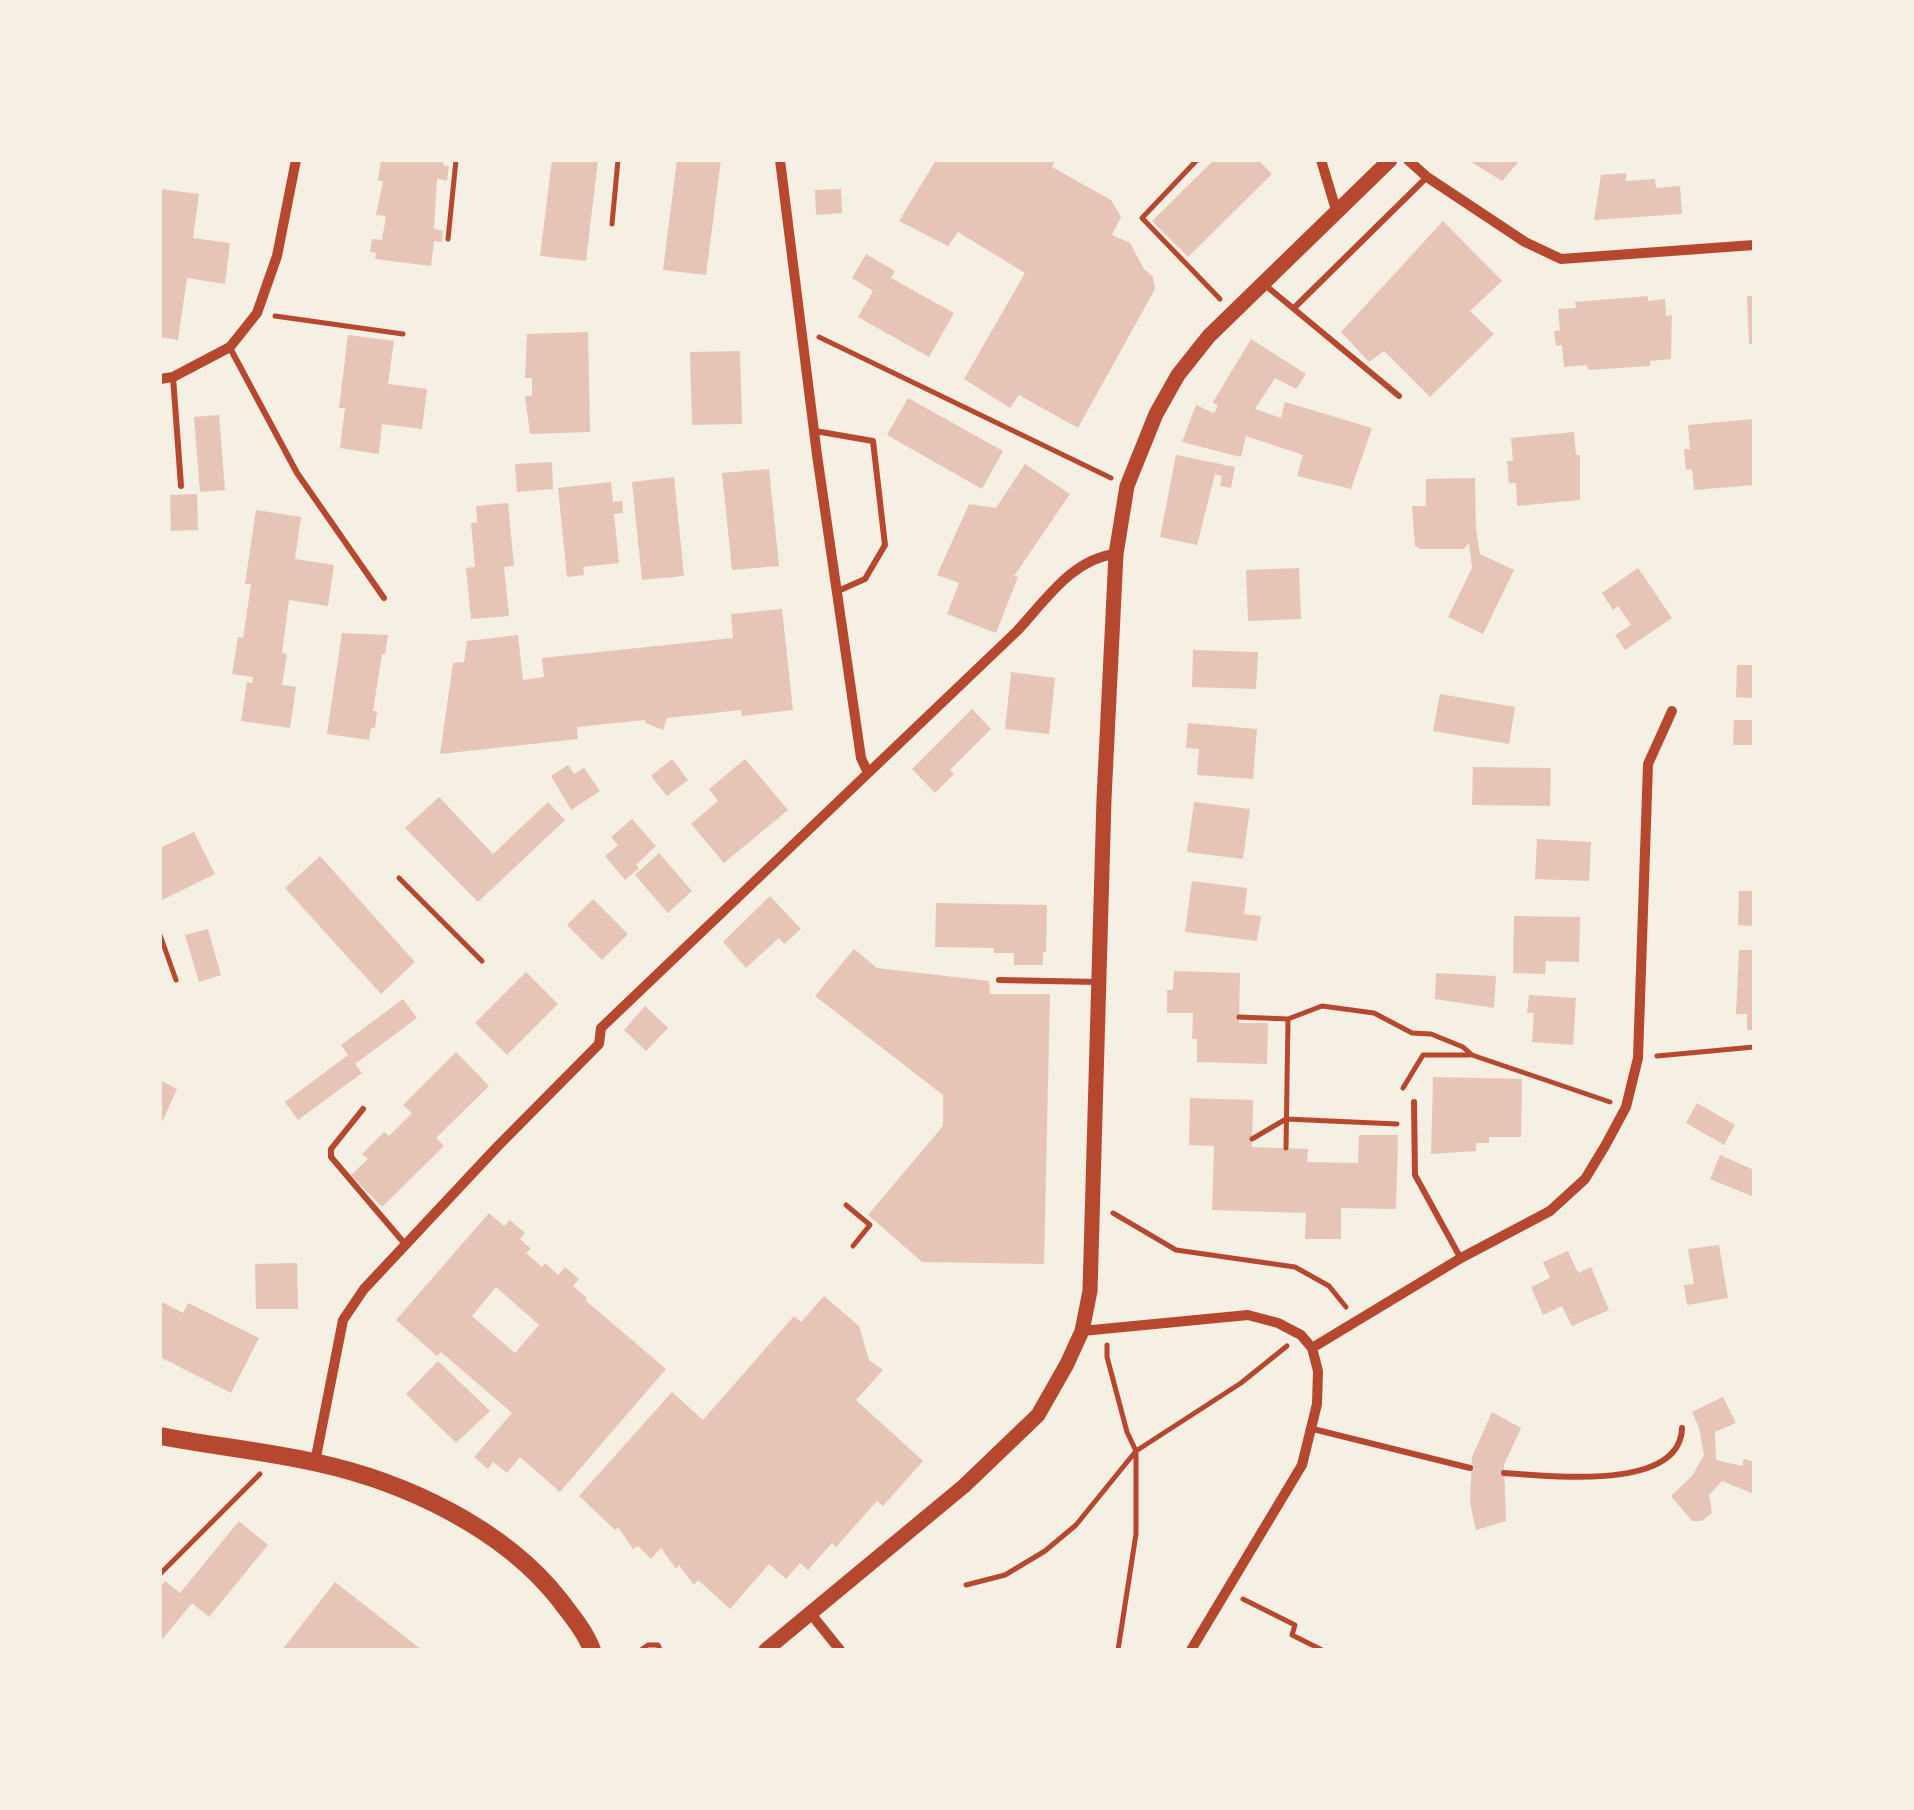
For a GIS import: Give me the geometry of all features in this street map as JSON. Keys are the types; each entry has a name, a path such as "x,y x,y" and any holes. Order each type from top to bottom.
{"main road":[{"path":"160,1436 315,1462 366,1475 397,1488 484,1532 543,1580 592,1650"}],"street":[{"path":"160,379 173,377 230,347 257,314 277,256 296,160"},
{"path":"780,160 814,430 862,758 868,773"},
{"path":"1321,160 1337,213"},
{"path":"766,1650 964,1486 1038,1415 1082,1331 1090,1291 1116,554 1127,486 1148,432 1178,375 1232,311 1390,160"},
{"path":"1408,160 1524,242 1561,259 1754,244"},
{"path":"315,1462 343,1320 364,1289 600,1044 601,1028 1017,631 1070,574 1095,556 1116,554"},
{"path":"1312,1348 1461,1258 1550,1210 1585,1179 1626,1108 1638,1058 1648,764 1672,711"},
{"path":"1082,1331 1248,1315 1278,1322 1312,1348 1318,1370 1313,1430 1302,1464 1192,1650"},
{"path":"811,1614 840,1650"}],"lane":[{"path":"1294,308 1427,177"},
{"path":"1262,282 1399,396"},
{"path":"230,347 297,473 384,598"},
{"path":"173,377 180,486"},
{"path":"814,430 873,441 884,545 865,580 838,591"},
{"path":"999,980 1099,982"},
{"path":"1414,1102 1416,1176 1461,1258"},
{"path":"363,1110 330,1157 406,1245"},
{"path":"1504,1473 1613,1476 1636,1472 1673,1452 1682,1428"},
{"path":"1313,1430 1470,1468"}],"path":[{"path":"448,240 456,160"},
{"path":"612,224 618,160"},
{"path":"1197,160 1142,218 1232,311"},
{"path":"257,314 403,334"},
{"path":"802,330 1127,486"},
{"path":"398,878 482,961"},
{"path":"160,935 176,980"},
{"path":"1239,1017 1288,1019 1322,1006 1374,1014 1412,1033 1430,1034 1463,1047 1472,1055 1626,1108"},
{"path":"1286,1148 1288,1019"},
{"path":"1638,1058 1754,1047"},
{"path":"1252,1139 1286,1119 1400,1124"},
{"path":"1093,1202 1176,1250 1295,1267 1329,1286 1358,1321"},
{"path":"846,1205 870,1225 853,1246"},
{"path":"1107,1327 1107,1357 1126,1432 1136,1451 1136,1534 1118,1650"},
{"path":"966,1585 1005,1575 1045,1552 1076,1525 1136,1451 1241,1383 1300,1336"},
{"path":"160,1574 276,1457"},
{"path":"1226,1592 1295,1625 1292,1634 1322,1650"},
{"path":"641,1650 658,1644 660,1650"}],"building":[{"path":"381,160 443,160 443,165 449,166 447,181 437,179 434,229 443,231 442,242 434,241 431,266 375,259 376,253 370,252 372,239 382,240 386,216 376,215 383,181 378,181"},
{"path":"552,160 598,160 586,261 540,256"},
{"path":"677,160 721,160 706,275 663,270"},
{"path":"936,160 1055,160 1052,167 1111,200 1121,217 1112,235 1130,243 1153,277 1155,289 1078,428 1019,395 1010,408 964,379 1025,273 958,232 948,246 899,221"},
{"path":"1214,160 1258,160 1272,174 1188,257 1152,221"},
{"path":"1468,160 1520,160 1502,181"},
{"path":"1626,173 1626,181 1655,179 1656,188 1680,186 1682,214 1594,220 1601,175"},
{"path":"160,189 199,194 193,238 230,243 225,284 187,278 178,340 160,337"},
{"path":"841,189 842,213 816,215 815,190"},
{"path":"1443,221 1502,281 1470,311 1494,334 1430,397 1384,351 1369,362 1341,332"},
{"path":"866,254 895,271 891,278 954,313 929,357 858,317 873,291 852,278"},
{"path":"1648,296 1648,301 1665,299 1666,316 1672,315 1671,359 1650,361 1650,366 1588,370 1587,365 1564,367 1562,345 1556,346 1554,331 1560,330 1558,309 1576,308 1575,302"},
{"path":"1747,296 1754,296 1754,344 1749,344"},
{"path":"588,332 590,432 530,434 525,396 532,396 532,378 525,378 527,334"},
{"path":"348,335 394,341 388,384 427,389 422,429 382,424 379,454 340,448 345,408 339,408"},
{"path":"1251,339 1306,374 1296,389 1275,378 1255,409 1281,418 1285,402 1372,428 1351,489 1297,476 1303,455 1246,436 1241,457 1182,442 1196,405 1214,413 1218,406 1213,402"},
{"path":"740,351 742,424 692,425 690,352"},
{"path":"908,398 1003,451 982,489 887,435"},
{"path":"219,415 225,490 200,492 194,417"},
{"path":"1754,419 1754,485 1694,490 1692,469 1686,470 1684,449 1690,449 1688,425"},
{"path":"1574,432 1576,455 1580,455 1580,500 1517,506 1516,483 1509,483 1507,461 1513,461 1511,438"},
{"path":"1176,455 1235,467 1231,488 1220,486 1222,476 1215,474 1197,545 1160,537"},
{"path":"552,462 553,489 517,492 515,464"},
{"path":"1025,464 1070,494 1014,576 1018,577 996,633 947,614 959,583 937,575 969,504 996,508"},
{"path":"769,469 779,566 732,570 722,473"},
{"path":"674,477 684,576 642,580 632,482"},
{"path":"1475,478 1480,554 1514,570 1483,634 1448,617 1472,568 1469,543 1464,549 1415,546 1412,506 1426,506 1426,479"},
{"path":"611,482 613,502 622,501 623,513 614,514 619,563 583,567 584,575 567,577 558,488"},
{"path":"197,494 198,530 171,531 170,495"},
{"path":"508,503 514,566 504,567 509,616 471,619 466,568 475,567 471,523 477,522 476,506"},
{"path":"256,510 301,517 295,559 334,565 328,606 289,600 282,685 296,687 290,728 241,721 247,682 252,683 253,677 232,674 238,637 243,638 251,584 245,584"},
{"path":"1299,568 1301,619 1248,621 1246,570"},
{"path":"1638,568 1672,618 1625,650 1615,635 1631,625 1618,606 1613,610 1602,593"},
{"path":"782,609 793,710 742,716 741,710 667,718 663,730 645,720 577,727 578,739 440,754 453,663 464,662 467,641 518,635 523,680 544,677 542,658 733,638 731,614"},
{"path":"342,633 388,635 373,711 377,711 375,728 371,728 369,740 327,734"},
{"path":"1193,650 1258,652 1256,689 1192,687"},
{"path":"1737,665 1754,665 1754,698 1736,697"},
{"path":"1011,672 1055,678 1049,734 1005,729"},
{"path":"1440,694 1515,707 1509,744 1433,731"},
{"path":"972,709 991,729 950,770 954,774 935,793 912,769"},
{"path":"1734,720 1754,720 1754,745 1733,745"},
{"path":"1188,723 1257,729 1253,779 1197,775 1199,749 1186,748"},
{"path":"672,759 688,780 667,796 651,776"},
{"path":"745,759 788,810 724,863 691,824 718,801 709,789"},
{"path":"568,765 574,774 584,768 600,791 571,810 551,776"},
{"path":"1473,767 1551,768 1550,806 1472,805"},
{"path":"439,797 493,854 548,802 565,820 478,902 405,828"},
{"path":"1194,802 1250,809 1243,859 1187,852"},
{"path":"632,819 656,846 625,880 605,856 618,845 611,837"},
{"path":"194,832 215,874 160,901 160,848"},
{"path":"1537,839 1591,842 1589,881 1535,879"},
{"path":"659,853 692,891 668,913 635,875"},
{"path":"320,856 415,962 381,994 285,888"},
{"path":"1192,881 1247,888 1244,914 1261,916 1257,941 1185,932"},
{"path":"1739,891 1754,891 1754,926 1738,925"},
{"path":"770,896 801,929 784,944 779,938 746,968 723,942"},
{"path":"593,899 628,934 602,960 567,925"},
{"path":"936,903 1047,905 1043,965 1014,965 1014,953 994,953 994,948 935,947"},
{"path":"1514,916 1580,917 1579,962 1546,961 1545,974 1513,973"},
{"path":"208,929 221,975 199,982 185,935"},
{"path":"854,949 877,968 989,981 990,994 1050,994 1044,1264 922,1262 868,1215 943,1126 943,1095 815,996"},
{"path":"1739,950 1754,950 1754,1030 1747,1030 1747,1014 1736,1014"},
{"path":"1174,971 1240,973 1239,1023 1268,1023 1267,1064 1197,1062 1197,1039 1192,1039 1193,1013 1167,1013 1167,990 1173,990"},
{"path":"526,972 558,1004 507,1055 475,1023"},
{"path":"1436,973 1496,976 1494,1008 1435,999"},
{"path":"1529,995 1576,998 1573,1045 1532,1042 1534,1013 1527,1013"},
{"path":"403,999 417,1018 355,1064 362,1073 298,1120 285,1102 348,1055 341,1045"},
{"path":"645,1006 668,1028 646,1051 624,1030"},
{"path":"456,1052 489,1086 436,1138 444,1146 382,1207 351,1175 368,1159 362,1154 384,1132 389,1136 412,1113 403,1105"},
{"path":"1433,1077 1522,1079 1521,1137 1489,1137 1489,1143 1476,1143 1476,1151 1431,1154"},
{"path":"160,1080 177,1089 160,1127"},
{"path":"1190,1098 1253,1100 1252,1147 1308,1149 1307,1162 1358,1163 1359,1135 1398,1135 1396,1209 1341,1208 1341,1239 1305,1239 1306,1213 1212,1210 1214,1146 1189,1145"},
{"path":"1697,1103 1735,1125 1724,1145 1686,1123"},
{"path":"1720,1155 1754,1170 1754,1197 1710,1179"},
{"path":"489,1213 504,1226 510,1220 525,1233 520,1239 531,1249 526,1253 542,1267 545,1263 558,1275 565,1267 579,1279 573,1286 585,1300 666,1369 560,1492 520,1457 507,1473 493,1462 488,1469 474,1457 512,1413 441,1352 437,1356 396,1320","holes":["496,1287 539,1325 515,1353 472,1316"]},
{"path":"1719,1245 1728,1298 1687,1305 1684,1285 1694,1284 1688,1249"},
{"path":"1568,1251 1578,1273 1591,1267 1609,1310 1572,1326 1562,1306 1543,1315 1531,1287 1550,1278 1543,1262"},
{"path":"297,1263 298,1309 256,1309 255,1264"},
{"path":"824,1296 859,1326 869,1360 883,1370 856,1400 923,1461 883,1506 877,1501 836,1547 832,1543 808,1570 800,1563 786,1579 769,1564 730,1609 698,1580 694,1585 661,1548 651,1559 638,1546 633,1549 618,1527 615,1530 579,1496 672,1392 703,1420 794,1316 801,1322"},
{"path":"160,1301 183,1313 188,1303 259,1338 231,1393 160,1357"},
{"path":"438,1361 490,1411 456,1443 406,1394"},
{"path":"1723,1397 1736,1423 1715,1432 1716,1460 1742,1466 1744,1459 1754,1462 1754,1494 1722,1481 1709,1495 1712,1513 1702,1521 1692,1521 1671,1496 1692,1476 1704,1455 1692,1412"},
{"path":"1492,1412 1521,1428 1504,1465 1506,1521 1476,1530 1470,1503 1472,1457"},
{"path":"239,1521 268,1545 209,1617 192,1603 160,1642 160,1587 165,1581 180,1593"},
{"path":"335,1582 422,1650 282,1650"}]}
